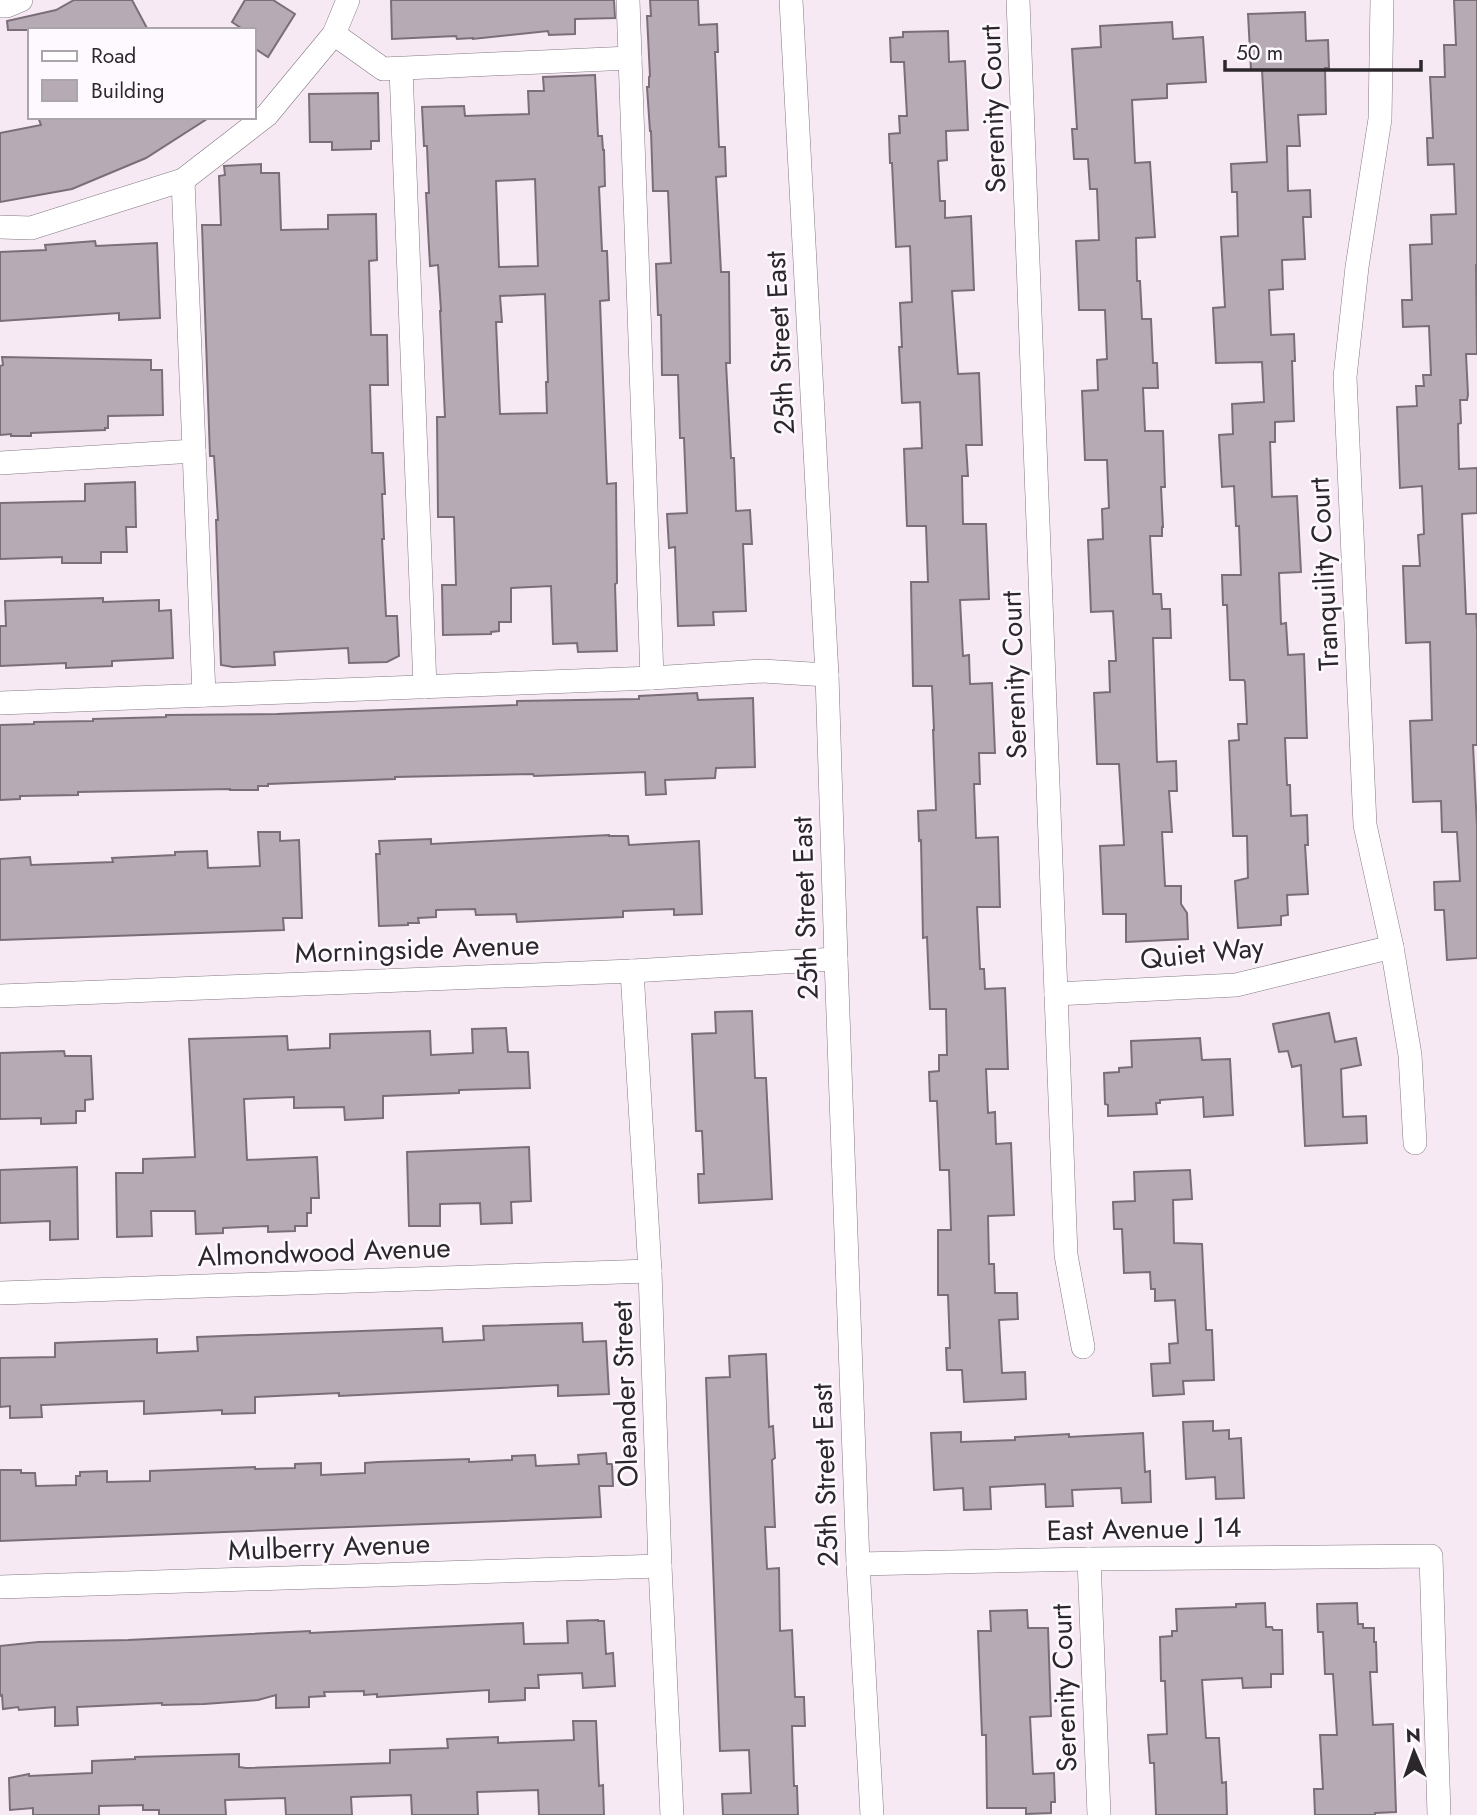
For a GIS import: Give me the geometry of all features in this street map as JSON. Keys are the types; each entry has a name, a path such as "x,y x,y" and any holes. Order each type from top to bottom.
{"street":[{"path":"0,6 21,0"},
{"path":"0,228 31,228 183,180 267,115 334,34 348,0"},
{"path":"628,0 652,678"},
{"name":"25th Street East","path":"791,0 827,675 858,1564 872,1815"},
{"name":"Serenity Court","path":"1018,0 1066,1255 1083,1347"},
{"name":"Tranquility Court","path":"1382,0 1380,119 1357,267 1345,377 1365,825 1392,947 1410,1055 1415,1143"},
{"path":"334,34 383,69 630,58"},
{"path":"401,69 425,687"},
{"path":"183,180 204,695"},
{"path":"0,464 194,451"},
{"path":"0,703 652,678 762,671 827,675"},
{"name":"Quiet Way","path":"1056,994 1236,985 1392,947"},
{"name":"Morningside Avenue","path":"0,996 632,971 836,959"},
{"name":"Oleander Street","path":"632,971 650,1271 672,1815"},
{"name":"Almondwood Avenue","path":"0,1293 650,1271"},
{"name":"East Avenue J 14","path":"858,1564 1431,1556 1439,1815"},
{"name":"Serenity Court","path":"1089,1559 1099,1815"},
{"name":"Mulberry Avenue","path":"0,1587 660,1566"}],"building":[{"path":"74,0 132,0 147,28 8,30 7,21 56,10"},
{"path":"245,0 273,0 295,14 268,57 256,49 256,28 241,28 232,22"},
{"path":"391,0 614,0 615,18 575,19 575,34 549,35 548,31 473,39 457,39 456,36 392,39"},
{"path":"650,0 698,0 699,25 717,24 718,52 715,52 719,147 725,147 726,176 716,177 721,272 729,272 730,363 726,363 731,458 734,458 736,511 750,510 752,544 743,544 746,611 713,612 714,625 678,626 675,547 669,548 667,514 687,513 684,438 680,438 678,375 662,375 661,315 658,315 656,264 671,263 668,191 653,191 647,87 650,76 647,16 651,16"},
{"path":"1454,0 1477,0 1477,354 1466,354 1468,395 1467,400 1460,400 1461,423 1458,424 1459,469 1477,468 1477,513 1462,514 1466,614 1476,614 1477,630 1477,745 1473,745 1477,827 1477,958 1447,960 1444,910 1435,910 1434,882 1460,881 1457,832 1442,832 1441,801 1413,802 1410,721 1432,720 1430,642 1406,643 1403,566 1420,566 1418,535 1424,534 1422,486 1400,488 1397,407 1417,406 1416,386 1424,386 1423,375 1431,375 1429,326 1403,327 1402,300 1412,300 1410,245 1432,244 1431,215 1456,214 1454,164 1428,165 1427,138 1433,138 1430,77 1445,77 1444,45 1456,45"},
{"path":"1305,12 1306,41 1328,40 1329,68 1325,68 1326,114 1298,115 1300,146 1287,146 1288,191 1310,190 1311,217 1303,217 1305,259 1282,260 1283,289 1269,290 1271,335 1294,334 1294,421 1275,422 1275,442 1270,442 1272,497 1297,496 1301,572 1279,573 1281,624 1286,623 1288,655 1304,654 1307,738 1285,738 1291,816 1307,815 1308,845 1305,845 1308,894 1287,895 1288,915 1281,916 1281,925 1238,928 1235,881 1248,878 1247,836 1233,836 1229,741 1239,740 1238,724 1247,724 1245,682 1230,680 1227,605 1223,605 1222,575 1241,575 1239,526 1236,526 1234,486 1222,487 1219,435 1233,434 1232,404 1264,402 1262,362 1216,363 1213,308 1225,307 1221,237 1238,236 1237,192 1232,192 1231,164 1267,162 1262,70 1251,70 1248,14"},
{"path":"1172,22 1173,39 1203,37 1206,82 1167,84 1167,98 1132,100 1135,163 1150,162 1155,237 1136,238 1137,281 1140,281 1142,319 1151,319 1153,363 1157,363 1158,388 1143,388 1145,431 1163,431 1165,487 1161,487 1162,536 1150,536 1153,594 1161,594 1162,609 1170,609 1171,638 1153,638 1157,762 1176,761 1177,791 1169,791 1172,832 1162,832 1165,886 1181,886 1181,904 1187,913 1188,939 1126,942 1126,914 1103,914 1100,846 1124,845 1119,764 1097,764 1094,693 1110,692 1109,661 1116,661 1113,611 1091,612 1088,540 1103,539 1102,509 1109,508 1107,460 1085,460 1082,391 1098,390 1097,360 1107,359 1105,310 1079,310 1076,241 1099,240 1097,189 1090,189 1088,159 1074,159 1072,129 1077,129 1072,49 1101,47 1100,26"},
{"path":"948,31 949,62 965,61 968,130 946,131 947,160 938,161 940,201 945,201 945,218 971,216 974,290 952,291 958,374 979,373 982,445 966,445 968,476 962,476 963,524 986,524 989,599 960,600 963,656 969,655 970,684 992,683 995,753 979,753 980,784 974,784 976,838 998,837 1000,907 977,907 980,969 984,969 985,989 1005,988 1008,1069 986,1069 988,1113 995,1112 996,1144 1011,1143 1014,1215 988,1216 989,1264 994,1264 995,1293 1017,1293 1018,1319 999,1320 1002,1373 1025,1372 1026,1399 964,1402 962,1370 947,1370 946,1348 950,1348 948,1295 938,1295 938,1230 951,1230 949,1170 940,1170 937,1101 930,1101 929,1072 939,1071 939,1055 947,1055 946,1009 930,1009 927,937 923,938 918,811 936,810 934,730 932,686 913,686 911,582 928,582 926,526 907,526 904,449 922,448 920,402 902,403 900,303 912,302 910,246 896,247 889,134 900,133 899,116 907,116 904,62 891,62 890,38 903,37 903,32"},
{"path":"595,75 598,136 602,136 604,150 605,186 599,187 602,251 607,251 609,300 600,301 607,484 616,483 617,651 578,652 577,643 553,644 551,586 511,588 511,622 499,622 499,631 491,634 443,635 442,585 456,585 454,517 438,517 437,417 445,417 441,311 438,265 430,266 426,193 429,193 427,146 424,146 422,107 464,106 465,116 529,114 528,91 544,91 543,77","holes":["535,179 538,266 499,267 496,181","545,294 547,413 500,414 496,322 502,322 500,296"]},
{"path":"378,93 379,141 371,141 371,149 332,150 332,142 310,142 309,94"},
{"path":"39,119 207,119 146,158 72,189 0,202 0,133 41,125"},
{"path":"261,164 261,173 279,173 281,230 328,229 328,215 376,214 377,260 369,261 371,335 387,335 388,385 370,385 372,453 383,453 385,494 382,494 382,539 386,616 397,616 399,656 387,662 349,663 348,648 274,652 275,665 221,665 218,520 214,456 210,456 202,225 221,225 219,176 225,175 224,166"},
{"path":"95,241 96,246 157,243 160,318 119,320 119,313 0,321 0,252 46,250 45,245"},
{"path":"2,357 151,360 151,370 162,370 163,415 108,416 108,428 105,430 31,433 31,436 0,435"},
{"path":"135,482 136,527 126,527 127,552 101,552 101,563 62,563 62,557 0,559 0,503 85,501 85,484"},
{"path":"103,598 103,602 159,600 159,611 171,610 173,658 112,661 112,666 66,668 66,663 0,666 0,626 6,626 5,601"},
{"path":"697,693 698,700 753,698 755,767 716,768 715,778 665,780 666,794 646,795 645,772 395,777 268,784 258,786 258,790 78,792 78,795 20,796 20,799 0,800 0,725 166,715 277,714 517,705 517,701 639,699 639,696"},
{"path":"258,832 280,832 280,841 299,840 302,918 283,918 284,930 0,940 0,859 30,857 31,865 113,862 112,858 207,851 208,868 260,866"},
{"path":"628,836 629,845 699,841 702,914 674,915 674,909 623,911 623,917 517,922 516,914 476,915 475,909 436,910 436,917 418,918 419,923 379,926 376,854 380,854 379,841 431,839 431,844"},
{"path":"752,1011 755,1078 766,1078 772,1199 699,1203 698,1174 704,1174 702,1131 696,1131 692,1034 716,1033 715,1012"},
{"path":"1329,1013 1335,1042 1356,1038 1361,1065 1341,1069 1343,1117 1366,1116 1367,1143 1305,1146 1301,1065 1292,1067 1288,1051 1279,1052 1273,1024"},
{"path":"506,1028 508,1052 528,1052 530,1088 383,1096 383,1118 345,1120 344,1107 294,1108 294,1097 244,1099 247,1160 317,1157 319,1198 311,1198 311,1213 307,1213 307,1226 295,1226 295,1231 268,1232 268,1226 223,1228 223,1233 196,1234 195,1211 151,1211 152,1236 117,1237 116,1173 143,1173 143,1159 195,1157 189,1039 287,1036 288,1050 330,1048 330,1034 430,1031 431,1055 473,1053 472,1029"},
{"path":"1200,1038 1202,1060 1230,1059 1233,1115 1204,1117 1203,1097 1160,1100 1160,1103 1156,1103 1157,1114 1108,1116 1104,1073 1119,1072 1119,1068 1132,1067 1131,1041"},
{"path":"64,1051 65,1056 91,1056 93,1099 85,1100 85,1111 76,1111 76,1123 41,1124 41,1118 0,1119 0,1053"},
{"path":"529,1147 531,1201 511,1202 512,1223 481,1224 480,1203 440,1204 440,1226 409,1226 407,1152"},
{"path":"77,1167 78,1239 50,1240 50,1221 0,1223 0,1170"},
{"path":"1190,1170 1192,1199 1173,1200 1174,1243 1202,1244 1206,1330 1212,1330 1214,1380 1183,1381 1184,1394 1153,1396 1151,1364 1170,1363 1169,1344 1178,1343 1175,1300 1155,1301 1150,1272 1124,1273 1122,1229 1114,1229 1113,1202 1135,1201 1134,1172"},
{"path":"582,1323 583,1342 606,1341 609,1394 558,1396 558,1385 339,1396 339,1393 255,1397 255,1413 222,1414 222,1410 144,1414 144,1401 41,1405 42,1417 10,1418 10,1406 0,1407 0,1358 55,1357 55,1343 157,1339 157,1353 198,1351 197,1337 442,1328 443,1342 484,1340 483,1326"},
{"path":"766,1354 769,1427 773,1426 775,1458 772,1460 775,1527 765,1527 767,1569 779,1568 780,1631 792,1630 795,1697 804,1697 805,1726 792,1726 798,1815 723,1815 722,1794 751,1793 749,1750 720,1751 706,1378 730,1377 729,1356"},
{"path":"1213,1421 1213,1431 1229,1430 1229,1439 1241,1438 1244,1498 1216,1499 1215,1477 1186,1479 1183,1422"},
{"path":"961,1432 961,1442 1069,1434 1069,1437 1143,1433 1145,1472 1150,1471 1151,1502 1122,1503 1121,1488 1072,1490 1073,1506 1046,1507 1045,1484 990,1487 991,1509 964,1510 963,1488 934,1490 931,1433"},
{"path":"606,1453 607,1464 612,1464 613,1486 599,1486 601,1517 0,1541 0,1470 35,1473 36,1486 76,1485 76,1476 80,1476 80,1472 107,1471 107,1482 150,1481 150,1471 295,1468 295,1464 321,1463 321,1475 365,1473 365,1463 512,1460 512,1456 535,1455 536,1466 579,1464 578,1455"},
{"path":"1265,1603 1266,1627 1282,1630 1283,1674 1271,1674 1271,1687 1243,1688 1242,1678 1202,1680 1206,1738 1219,1738 1222,1783 1226,1782 1227,1815 1156,1815 1154,1763 1150,1763 1148,1735 1167,1734 1165,1681 1161,1681 1160,1637 1172,1636 1172,1631 1177,1631 1176,1609"},
{"path":"1357,1603 1358,1624 1363,1624 1363,1628 1374,1628 1376,1642 1377,1672 1370,1672 1373,1725 1393,1724 1396,1812 1375,1815 1315,1815 1314,1789 1323,1789 1320,1735 1337,1735 1333,1674 1325,1674 1323,1632 1318,1632 1317,1604"},
{"path":"1027,1610 1028,1628 1048,1628 1051,1716 1030,1717 1033,1774 1054,1773 1055,1802 1051,1802 1051,1813 1026,1814 1026,1808 987,1808 986,1735 982,1735 978,1631 991,1631 990,1611"},
{"path":"567,1621 604,1621 606,1654 613,1653 615,1686 583,1688 582,1673 538,1675 539,1688 525,1688 525,1700 489,1702 489,1690 377,1697 377,1694 364,1695 364,1691 324,1692 325,1696 309,1697 309,1707 276,1708 276,1695 258,1700 204,1704 77,1707 78,1725 55,1726 55,1707 3,1709 2,1695 0,1696 0,1646 38,1642 523,1623 524,1644 568,1643"},
{"path":"573,1721 596,1721 599,1786 603,1785 604,1815 539,1815 538,1790 477,1792 478,1815 412,1815 411,1795 351,1797 352,1815 286,1815 285,1798 225,1800 226,1815 159,1815 159,1810 143,1810 143,1805 99,1806 99,1815 33,1815 33,1808 10,1810 9,1778 29,1774 92,1773 92,1761 239,1754 239,1767 246,1768 390,1763 390,1750 448,1748 447,1739 498,1737 498,1743 574,1740"}]}
